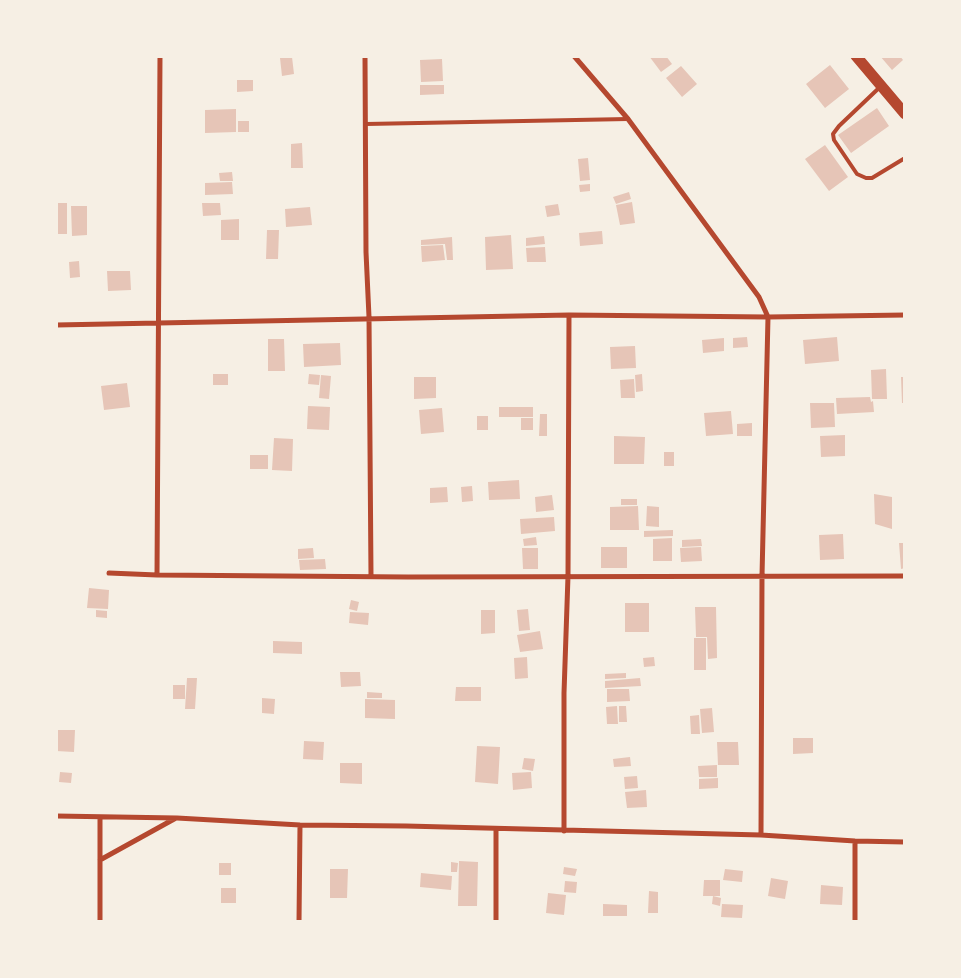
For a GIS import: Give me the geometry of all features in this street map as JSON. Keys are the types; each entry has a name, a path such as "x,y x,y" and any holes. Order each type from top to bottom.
{"main road":[{"path":"856,56 905,114"}],"street":[{"path":"157,575 160,56"},
{"path":"365,56 371,576"},
{"path":"574,56 628,119 759,297 768,317 762,576 761,835"},
{"path":"56,325 569,315 768,317 905,315"},
{"path":"564,831 564,693 568,576 569,315"},
{"path":"109,573 371,576 905,576"},
{"path":"56,816 177,818 300,825 761,835 905,842"},
{"path":"100,818 100,922"},
{"path":"100,860 177,818"},
{"path":"299,922 300,825"},
{"path":"496,829 496,922"},
{"path":"855,922 856,841"}],"lane":[{"path":"881,86 839,126 833,134 834,140 857,174 866,178 872,178 905,158"},
{"path":"366,124 628,119"}],"building":[{"path":"649,56 666,56 672,64 661,72"},
{"path":"880,56 900,56 903,60 892,70"},
{"path":"292,57 294,74 282,76 280,58"},
{"path":"442,59 443,81 421,82 420,60"},
{"path":"830,65 849,89 825,108 806,84"},
{"path":"681,66 697,84 682,97 666,78"},
{"path":"237,80 253,80 253,91 237,92"},
{"path":"420,85 444,85 444,94 420,95"},
{"path":"877,108 889,126 851,153 838,135"},
{"path":"236,109 236,132 205,133 205,110"},
{"path":"238,121 249,121 249,132 238,132"},
{"path":"302,143 303,168 291,168 291,144"},
{"path":"825,145 848,177 829,191 805,159"},
{"path":"588,158 590,180 580,181 578,159"},
{"path":"232,172 233,181 220,181 219,173"},
{"path":"232,182 233,194 205,195 205,183"},
{"path":"590,184 590,191 580,192 579,185"},
{"path":"629,192 631,199 616,204 613,197"},
{"path":"632,202 635,223 620,225 616,205"},
{"path":"57,203 67,203 67,234 57,234"},
{"path":"202,203 220,203 221,215 203,216"},
{"path":"558,204 560,215 547,217 545,206"},
{"path":"71,206 87,206 87,235 72,236"},
{"path":"310,207 312,225 286,227 285,209"},
{"path":"239,219 239,240 221,240 221,220"},
{"path":"267,230 279,230 278,259 266,259"},
{"path":"602,231 603,244 580,246 579,233"},
{"path":"511,235 513,269 486,270 485,237"},
{"path":"544,236 545,244 526,246 526,238"},
{"path":"452,237 453,260 447,260 445,244 421,245 421,240"},
{"path":"443,245 445,260 422,262 421,246"},
{"path":"545,247 546,262 527,262 526,248"},
{"path":"79,261 80,277 70,278 69,262"},
{"path":"107,271 130,271 131,290 108,291"},
{"path":"747,337 748,347 733,348 733,338"},
{"path":"837,337 839,361 805,364 803,340"},
{"path":"724,338 724,351 703,353 702,340"},
{"path":"268,339 284,339 285,371 268,371"},
{"path":"340,343 341,365 304,367 303,344"},
{"path":"635,346 636,368 611,369 610,347"},
{"path":"886,369 887,399 872,399 871,370"},
{"path":"213,374 228,374 228,385 213,385"},
{"path":"309,374 320,375 319,385 308,384"},
{"path":"642,374 643,391 636,392 635,375"},
{"path":"321,375 331,376 329,399 319,398"},
{"path":"414,377 436,377 436,398 414,399"},
{"path":"901,377 905,377 905,403 902,403"},
{"path":"634,379 635,398 621,398 620,380"},
{"path":"127,383 130,407 104,410 101,386"},
{"path":"870,397 871,402 873,401 874,412 837,414 836,398"},
{"path":"810,403 834,403 835,427 811,428"},
{"path":"308,406 330,407 329,430 307,429"},
{"path":"499,407 533,407 533,417 499,417"},
{"path":"442,408 444,432 421,434 419,410"},
{"path":"731,411 733,434 706,436 704,413"},
{"path":"540,414 547,414 547,436 539,436"},
{"path":"477,416 488,416 488,430 477,430"},
{"path":"521,418 533,418 533,430 521,430"},
{"path":"752,423 752,436 737,436 737,424"},
{"path":"845,435 845,456 821,457 820,436"},
{"path":"614,436 645,437 644,464 614,464"},
{"path":"274,438 293,439 292,471 272,470"},
{"path":"664,452 674,452 674,466 664,466"},
{"path":"250,455 268,455 268,469 250,469"},
{"path":"519,480 520,499 489,500 488,482"},
{"path":"472,486 473,501 462,502 461,487"},
{"path":"447,487 448,502 430,503 430,488"},
{"path":"874,494 892,497 892,529 875,524"},
{"path":"552,495 554,510 536,512 535,497"},
{"path":"621,499 637,499 637,505 621,505"},
{"path":"638,506 639,530 610,530 610,507"},
{"path":"647,506 659,507 659,527 646,526"},
{"path":"554,517 555,531 521,534 520,519"},
{"path":"673,530 673,536 644,537 644,531"},
{"path":"843,534 844,559 820,560 819,535"},
{"path":"536,537 537,545 524,546 523,539"},
{"path":"672,538 672,561 653,561 653,539"},
{"path":"701,539 702,546 682,547 682,540"},
{"path":"899,543 905,543 905,568 901,569"},
{"path":"601,547 627,547 627,568 601,568"},
{"path":"701,547 702,561 681,562 680,548"},
{"path":"313,548 314,558 298,559 298,549"},
{"path":"522,548 538,548 538,569 523,569"},
{"path":"325,559 326,569 300,570 299,560"},
{"path":"89,588 109,590 108,609 87,608"},
{"path":"351,600 359,602 357,611 349,609"},
{"path":"625,603 649,603 649,632 625,632"},
{"path":"695,607 716,607 717,658 708,659 707,637 696,637"},
{"path":"528,609 530,630 519,631 517,610"},
{"path":"96,610 107,611 107,618 96,617"},
{"path":"481,610 495,610 495,633 481,634"},
{"path":"350,612 369,613 368,625 349,623"},
{"path":"540,631 543,649 520,652 517,635"},
{"path":"694,638 706,638 706,670 694,670"},
{"path":"273,641 302,642 302,654 273,653"},
{"path":"527,657 528,678 515,679 514,658"},
{"path":"654,657 655,666 644,667 643,658"},
{"path":"340,672 360,672 361,686 341,687"},
{"path":"626,673 626,678 605,679 605,674"},
{"path":"187,678 197,678 195,709 185,709"},
{"path":"640,678 641,686 605,688 605,681"},
{"path":"173,685 185,685 185,699 173,699"},
{"path":"456,687 481,687 481,701 455,701"},
{"path":"607,689 629,689 630,701 607,702"},
{"path":"367,692 382,693 382,698 367,698"},
{"path":"262,698 275,699 274,714 262,713"},
{"path":"365,699 395,700 395,719 365,718"},
{"path":"617,706 618,724 607,724 606,707"},
{"path":"619,706 626,706 627,722 619,722"},
{"path":"712,708 714,732 702,733 700,709"},
{"path":"699,715 700,734 691,734 690,716"},
{"path":"56,730 75,730 74,752 56,751"},
{"path":"793,738 813,738 813,753 793,754"},
{"path":"304,741 324,742 323,760 303,759"},
{"path":"717,742 738,742 739,765 718,765"},
{"path":"477,746 500,747 498,784 475,782"},
{"path":"630,757 631,766 614,767 613,759"},
{"path":"524,758 535,759 533,771 522,769"},
{"path":"340,763 362,763 362,784 340,783"},
{"path":"717,765 717,777 699,777 698,766"},
{"path":"60,772 72,773 71,783 59,782"},
{"path":"531,772 532,788 513,790 512,773"},
{"path":"637,776 638,788 625,789 624,777"},
{"path":"718,778 718,788 699,789 699,779"},
{"path":"646,790 647,807 627,808 625,792"},
{"path":"459,861 478,862 477,906 458,906"},
{"path":"451,862 458,863 457,872 451,872"},
{"path":"219,863 231,863 231,875 219,875"},
{"path":"564,867 577,869 575,876 563,874"},
{"path":"330,869 348,869 347,898 330,898"},
{"path":"725,869 743,871 742,882 723,880"},
{"path":"421,873 452,876 451,890 420,887"},
{"path":"771,878 788,881 785,899 768,896"},
{"path":"704,880 720,880 720,896 703,896"},
{"path":"565,881 577,882 576,893 564,892"},
{"path":"821,885 843,887 842,905 820,904"},
{"path":"221,888 236,888 236,903 221,903"},
{"path":"649,891 658,892 658,913 648,913"},
{"path":"548,893 566,895 564,915 546,913"},
{"path":"713,896 721,898 720,906 712,904"},
{"path":"603,904 627,905 627,916 603,916"},
{"path":"722,904 743,905 742,918 721,917"}]}
